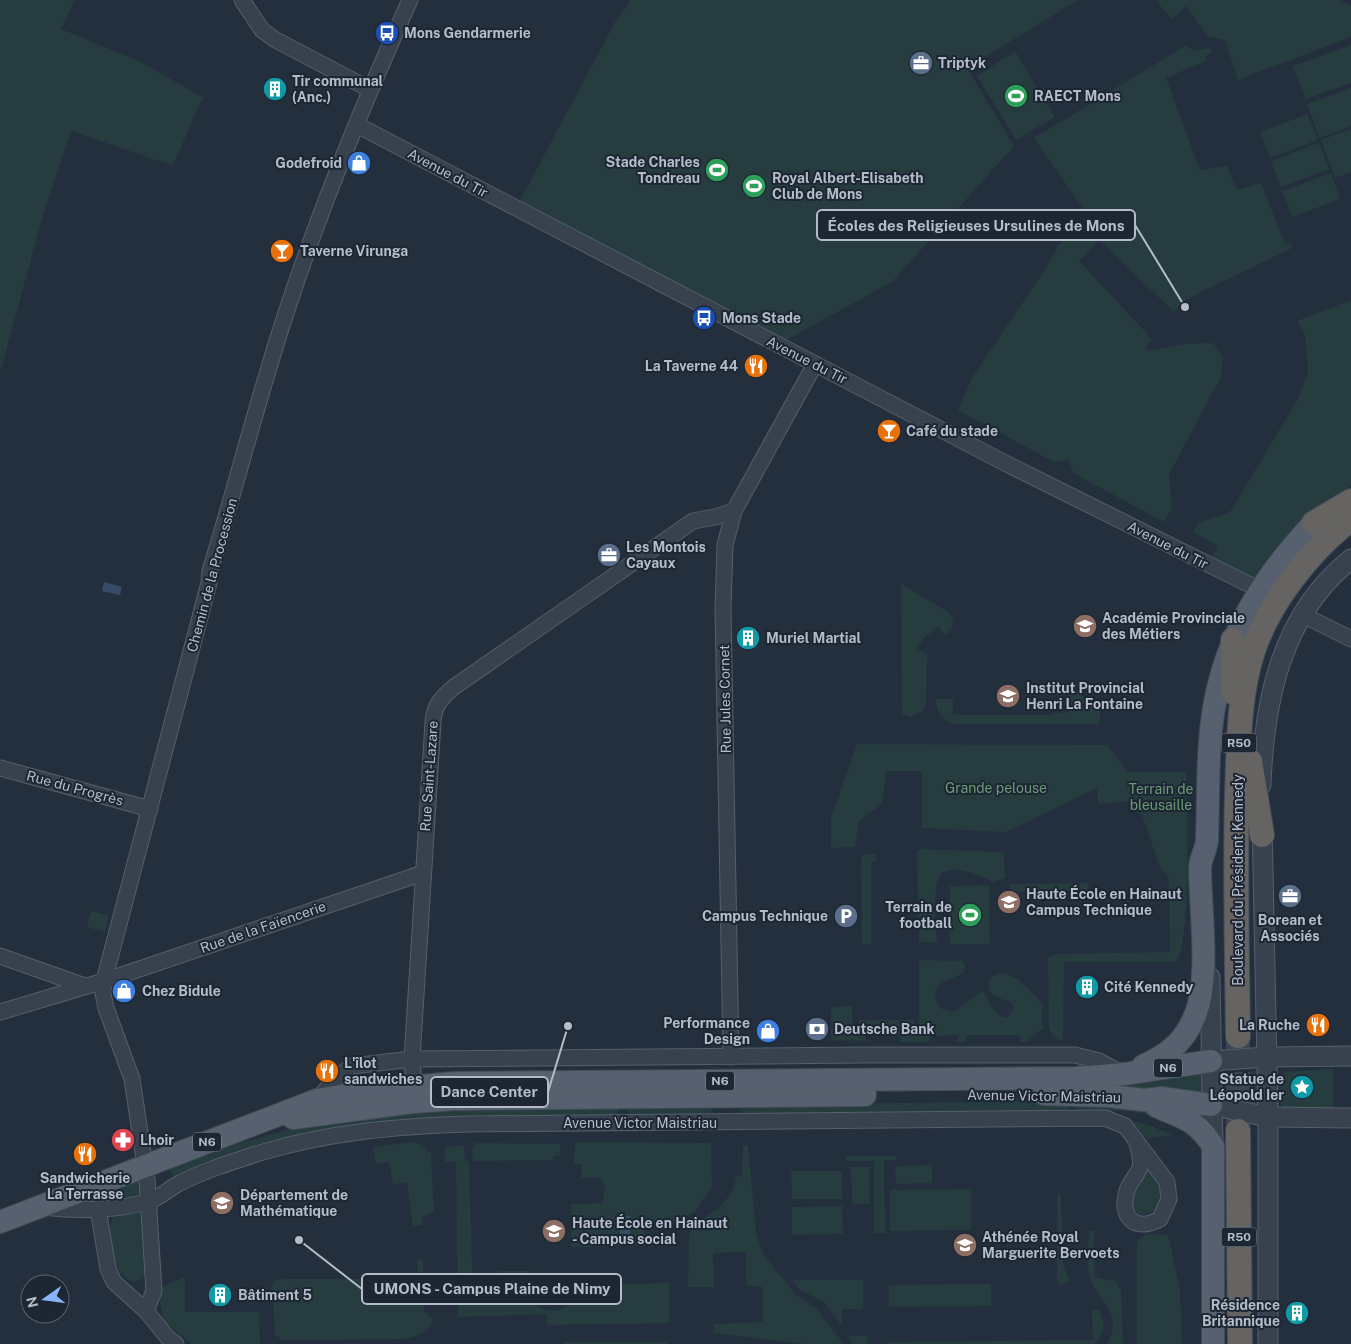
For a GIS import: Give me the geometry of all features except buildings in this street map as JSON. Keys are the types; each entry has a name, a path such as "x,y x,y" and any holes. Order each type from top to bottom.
{"highway":[{"path":"1314,523 1351,501"},
{"name":"Boulevard du Président Kennedy","path":"1238,1036 1236,836 1239,724 1253,650 1279,601 1300,570 1324,542 1351,519"},
{"path":"1262,835 1250,762 1250,727 1254,685 1264,645 1279,601"},
{"path":"1233,640 1232,795 1236,836"},
{"name":"R50","path":"1238,1131 1240,1344"}],"main road":[{"path":"1124,1074 1163,1057 1182,1040 1195,1017 1200,1002 1202,984 1200,864 1207,841 1208,762 1218,686 1233,640 1256,594 1279,561 1314,523"},
{"name":"Avenue Victor Maistriau","path":"269,1119 317,1100 345,1094 455,1083 1076,1078 1124,1074 1211,1061"},
{"name":"Avenue Victor Maistriau","path":"269,1119 324,1115 372,1107 454,1099 1066,1094 1144,1100 1162,1098 1211,1105"},
{"path":"1144,1100 1192,1122 1203,1131 1213,1146 1213,1344"},
{"name":"N6","path":"0,1222 240,1128 269,1119"}],"street":[{"path":"242,0 262,30 274,40 370,90"},
{"name":"Chemin de la Procession","path":"146,1311 154,1291 150,1201 146,1165 132,1079 106,1008 103,993 104,981 209,583 210,571 286,312 339,166 410,0"},
{"name":"Avenue du Tir","path":"357,125 1003,462 1252,586 1256,594"},
{"name":"Rue Jules Cornet","path":"731,1057 723,608 725,545 734,511 815,364"},
{"path":"1314,523 1351,492"},
{"name":"Rue Saint-Lazare","path":"414,1086 412,1059 423,873 434,712 440,700 454,687 693,521 715,518 734,511"},
{"name":"Boulevard du Président Kennedy","path":"1268,1344 1269,1182 1262,757 1272,686 1288,642 1318,592 1351,559"},
{"path":"1303,615 1351,639"},
{"name":"Rue du Progrès","path":"0,768 150,809"},
{"name":"Boulevard du Président Kennedy","path":"1207,841 1213,1146"},
{"name":"Rue de la Faïencerie","path":"0,1012 104,981 423,873"},
{"path":"0,956 85,986"},
{"name":"Avenue Victor Maistriau","path":"317,1100 335,1079 352,1066 412,1059 1075,1055 1099,1061 1124,1074"},
{"path":"1211,1061 1266,1056 1351,1056"},
{"path":"728,1122 729,1097"},
{"path":"1211,1105 1268,1117 1351,1118"},
{"name":"Avenue Victor Maistriau","path":"150,1201 178,1184 214,1168 264,1152 317,1138 375,1130 469,1124 1104,1118 1125,1126 1136,1140 1162,1174 1169,1191 1169,1199 1160,1219 1145,1226 1138,1226 1130,1220 1126,1208 1127,1189 1140,1167 1141,1157 1136,1140"},
{"path":"42,1206 69,1210 98,1209 150,1201"},
{"path":"98,1209 108,1269 114,1282 146,1311 168,1338 176,1344"}],"green space":[{"path":"0,0 75,0 61,29 139,61 204,98 199,105 173,166 71,131 44,212 0,373"},
{"name":"Royal Albert-Elisabeth Club de Mons","path":"631,0 1078,0 967,68 1014,146 892,282 777,345 516,208 615,22"},
{"path":"1159,0 1340,0 1351,5 1351,37 1238,80 1225,40 1208,36 1186,6 1172,19 1157,2"},
{"path":"1351,45 1351,83 1306,99 1293,66"},
{"path":"1185,46 1196,51 1211,48 1212,52 1205,57 1206,61 1166,78 1200,170 1227,166 1237,190 1261,183 1285,244 1291,242 1292,248 1187,299 1174,312 1099,240 1079,261 1152,339 1145,348 1148,351 1185,344 1213,343 1223,356 1221,377 1169,474 1172,508 1164,522 1073,473 1069,459 1054,462 958,410 973,376 1040,277 1082,207 1034,138"},
{"name":"RAECT Mons","path":"1015,51 1055,117 1016,140 977,76"},
{"path":"1351,88 1351,126 1319,138 1307,104"},
{"path":"1308,114 1318,140 1270,158 1260,132"},
{"path":"1351,129 1351,172 1335,178 1321,140"},
{"path":"1319,143 1329,169 1281,187 1271,161"},
{"path":"1331,173 1340,199 1292,217 1282,191"},
{"path":"1351,300 1351,486 1336,496 1310,520 1286,545 1252,586 1206,564 1218,546 1193,532 1198,523 1230,512 1299,397 1308,371 1305,336 1297,321"},
{"path":"901,584 948,612 953,620 952,629 946,635 938,626 923,639 917,649 927,654 926,704 922,712 910,717 902,714"},
{"path":"1068,685 1101,710 1099,724 953,724 945,720 938,711 936,704 936,699 953,699 953,715 1054,715 1054,713 1068,712"},
{"name":"Grande pelouse","path":"857,744 1107,745 1128,772 1186,772 1186,901 1181,949 1176,962 1064,962 1063,1041 1055,1037 1049,1026 1048,957 1056,954 1170,952 1169,878 1160,868 1142,815 1134,810 1132,801 1098,804 1097,788 1006,832 922,828 922,771 886,771 882,804 859,821 855,847 831,848 831,818"},
{"path":"922,849 1001,852 1004,854 1005,878 993,882 960,870 946,871 941,874 936,886 935,918 937,943 919,942 917,851"},
{"path":"876,854 876,861 871,862 871,944 862,944 861,861 862,856"},
{"path":"1088,883 1088,891 1010,891 1010,884"},
{"name":"Terrain de football","path":"989,885 990,944 950,944 950,886"},
{"path":"91,911 109,916 105,932 90,928 87,925"},
{"path":"919,960 962,961 965,966 964,972 944,982 935,991 936,1002 942,1009 954,1012 981,992 985,993 996,1013 1007,1018 1014,1008 1011,1002 993,994 989,988 990,977 1004,973 1018,979 1042,1003 1042,1026 1046,1026 1025,1042 1021,1042 1020,1035 966,1035 966,1042 958,1042 958,1035 929,1036 929,1042 901,1042 900,1035 866,1035 866,1041 831,1040 831,1007 852,1006 853,1030 859,1030 859,1020 914,1020 914,1030 919,1029"},
{"path":"1333,1069 1333,1110 1284,1108 1274,1097 1276,1080 1284,1072"},
{"path":"1205,1070 1204,1097 1078,1086"},
{"path":"1258,1071 1261,1106 1225,1099 1224,1083 1227,1078 1236,1073"},
{"path":"1069,1101 1068,1113 745,1115 738,1108 740,1105"},
{"path":"1077,1102 1147,1108 1160,1118 1129,1111 1077,1112"},
{"path":"618,1105 618,1116 506,1115 431,1117 356,1124 282,1139 175,1179 169,1168 236,1144 309,1124 423,1108"},
{"path":"629,1106 712,1106 712,1110 709,1115 628,1116"},
{"path":"1132,1121 1143,1123 1173,1135 1147,1138"},
{"path":"413,1142 422,1145 431,1154 434,1211 422,1218 422,1225 413,1226 407,1183 393,1184 389,1162 376,1164 373,1147"},
{"path":"575,1142 711,1143 712,1188 694,1212 669,1227 656,1228 645,1224 645,1246 571,1247 571,1204 602,1203 605,1189 601,1178 581,1178 582,1164 574,1164"},
{"path":"475,1143 560,1144 561,1155 553,1156 553,1160 473,1161 472,1149"},
{"path":"464,1145 465,1161 469,1161 473,1297 499,1297 498,1271 531,1271 531,1294 535,1304 540,1308 556,1311 615,1284 669,1283 669,1323 547,1325 547,1314 458,1317 456,1162 445,1162 445,1147"},
{"path":"748,1145 756,1233 764,1255 796,1295 817,1309 844,1344 804,1344 713,1333 714,1324 763,1322 763,1287 746,1286 746,1252 713,1253 714,1287 688,1287 689,1235 693,1225 720,1207 732,1192 737,1176 742,1176 743,1146"},
{"path":"846,1156 896,1156 896,1160 884,1161 885,1233 874,1233 874,1161 846,1161"},
{"path":"932,1165 932,1183 896,1184 895,1166"},
{"path":"1150,1166 1160,1182 1161,1199 1155,1211 1141,1215 1132,1208 1131,1194 1133,1184 1139,1175"},
{"path":"851,1167 869,1167 870,1204 852,1204"},
{"path":"791,1171 842,1171 842,1199 792,1199"},
{"path":"139,1179 140,1198 93,1203 90,1200 91,1198"},
{"path":"971,1189 971,1230 890,1231 890,1190"},
{"path":"1057,1195 1061,1195 1063,1264 1069,1281 1061,1285 1057,1281"},
{"path":"842,1206 843,1234 792,1235 792,1207"},
{"path":"143,1211 147,1273 141,1279 135,1281 129,1280 119,1270 110,1245 110,1227 114,1215"},
{"path":"1089,1231 1094,1231 1095,1273 1097,1278 1116,1281 1121,1289 1123,1344 1107,1344 1112,1333 1112,1315 1097,1292 1089,1274"},
{"path":"1147,1234 1168,1235 1180,1289 1182,1344 1137,1344 1137,1243 1140,1238"},
{"path":"417,1259 423,1260 424,1312 433,1319 423,1333 405,1339 282,1340 275,1334 272,1286 274,1281 282,1279 390,1279 418,1274"},
{"path":"185,1277 185,1312 259,1312 260,1344 192,1344 164,1321 158,1293 164,1286"},
{"path":"792,1280 863,1280 863,1309 842,1309 842,1326 825,1303 799,1289"},
{"path":"991,1284 991,1306 889,1307 889,1285"},
{"path":"1092,1310 1099,1310 1103,1319 1102,1332 1095,1344 882,1344 892,1342 1093,1340"},
{"path":"848,1336 867,1336 867,1344 852,1344"},
{"path":"563,1342 667,1342 667,1344 563,1344"}],"water":[{"path":"104,582 122,587 120,595 102,591"},
{"path":"621,1216 630,1216 630,1234 620,1234"}],"tunnel":[{"path":"1238,1036 1238,1131"}],"place":[{"name":"Mons Gendarmerie","path":"387,33"},
{"name":"Triptyk","path":"921,63"},
{"name":"Tir communal (Anc.)","path":"275,89"},
{"name":"RAECT Mons","path":"1016,96"},
{"name":"Godefroid","path":"359,163"},
{"name":"Stade Charles Tondreau","path":"717,170"},
{"name":"Royal Albert-Elisabeth Club de Mons","path":"754,186"},
{"name":"Taverne Virunga","path":"282,251"},
{"name":"Écoles des Religieuses Ursulines de Mons","path":"1185,307"},
{"name":"Mons Stade","path":"704,318"},
{"name":"La Taverne 44","path":"756,366"},
{"name":"Café du stade","path":"889,431"},
{"name":"Les Montois Cayaux","path":"609,555"},
{"name":"Académie Provinciale des Métiers","path":"1085,626"},
{"name":"Muriel Martial","path":"748,638"},
{"name":"Institut Provincial Henri La Fontaine","path":"1008,696"},
{"name":"Borean et Associés","path":"1290,896"},
{"name":"Haute École en Hainaut Campus Technique","path":"1009,902"},
{"name":"Terrain de football","path":"970,915"},
{"name":"Campus Technique","path":"846,916"},
{"name":"Cité Kennedy","path":"1087,987"},
{"name":"Chez Bidule","path":"124,991"},
{"name":"La Ruche","path":"1318,1025"},
{"name":"Dance Center","path":"568,1026"},
{"name":"Deutsche Bank","path":"817,1029"},
{"name":"Performance Design","path":"768,1031"},
{"name":"L'îlot sandwiches","path":"327,1071"},
{"name":"Statue de Léopold Ier","path":"1302,1087"},
{"name":"Lhoir","path":"123,1140"},
{"name":"Sandwicherie La Terrasse","path":"85,1154"},
{"name":"Département de Mathématique","path":"222,1203"},
{"name":"Haute École en Hainaut - Campus social","path":"554,1231"},
{"name":"UMONS - Campus Plaine de Nimy","path":"299,1240"},
{"name":"Athénée Royal Marguerite Bervoets","path":"965,1245"},
{"name":"Bâtiment 5","path":"220,1295"},
{"name":"Résidence Britannique","path":"1297,1313"}],"park label":[{"name":"Terrain de bleusaille","path":"1161,798"}]}
